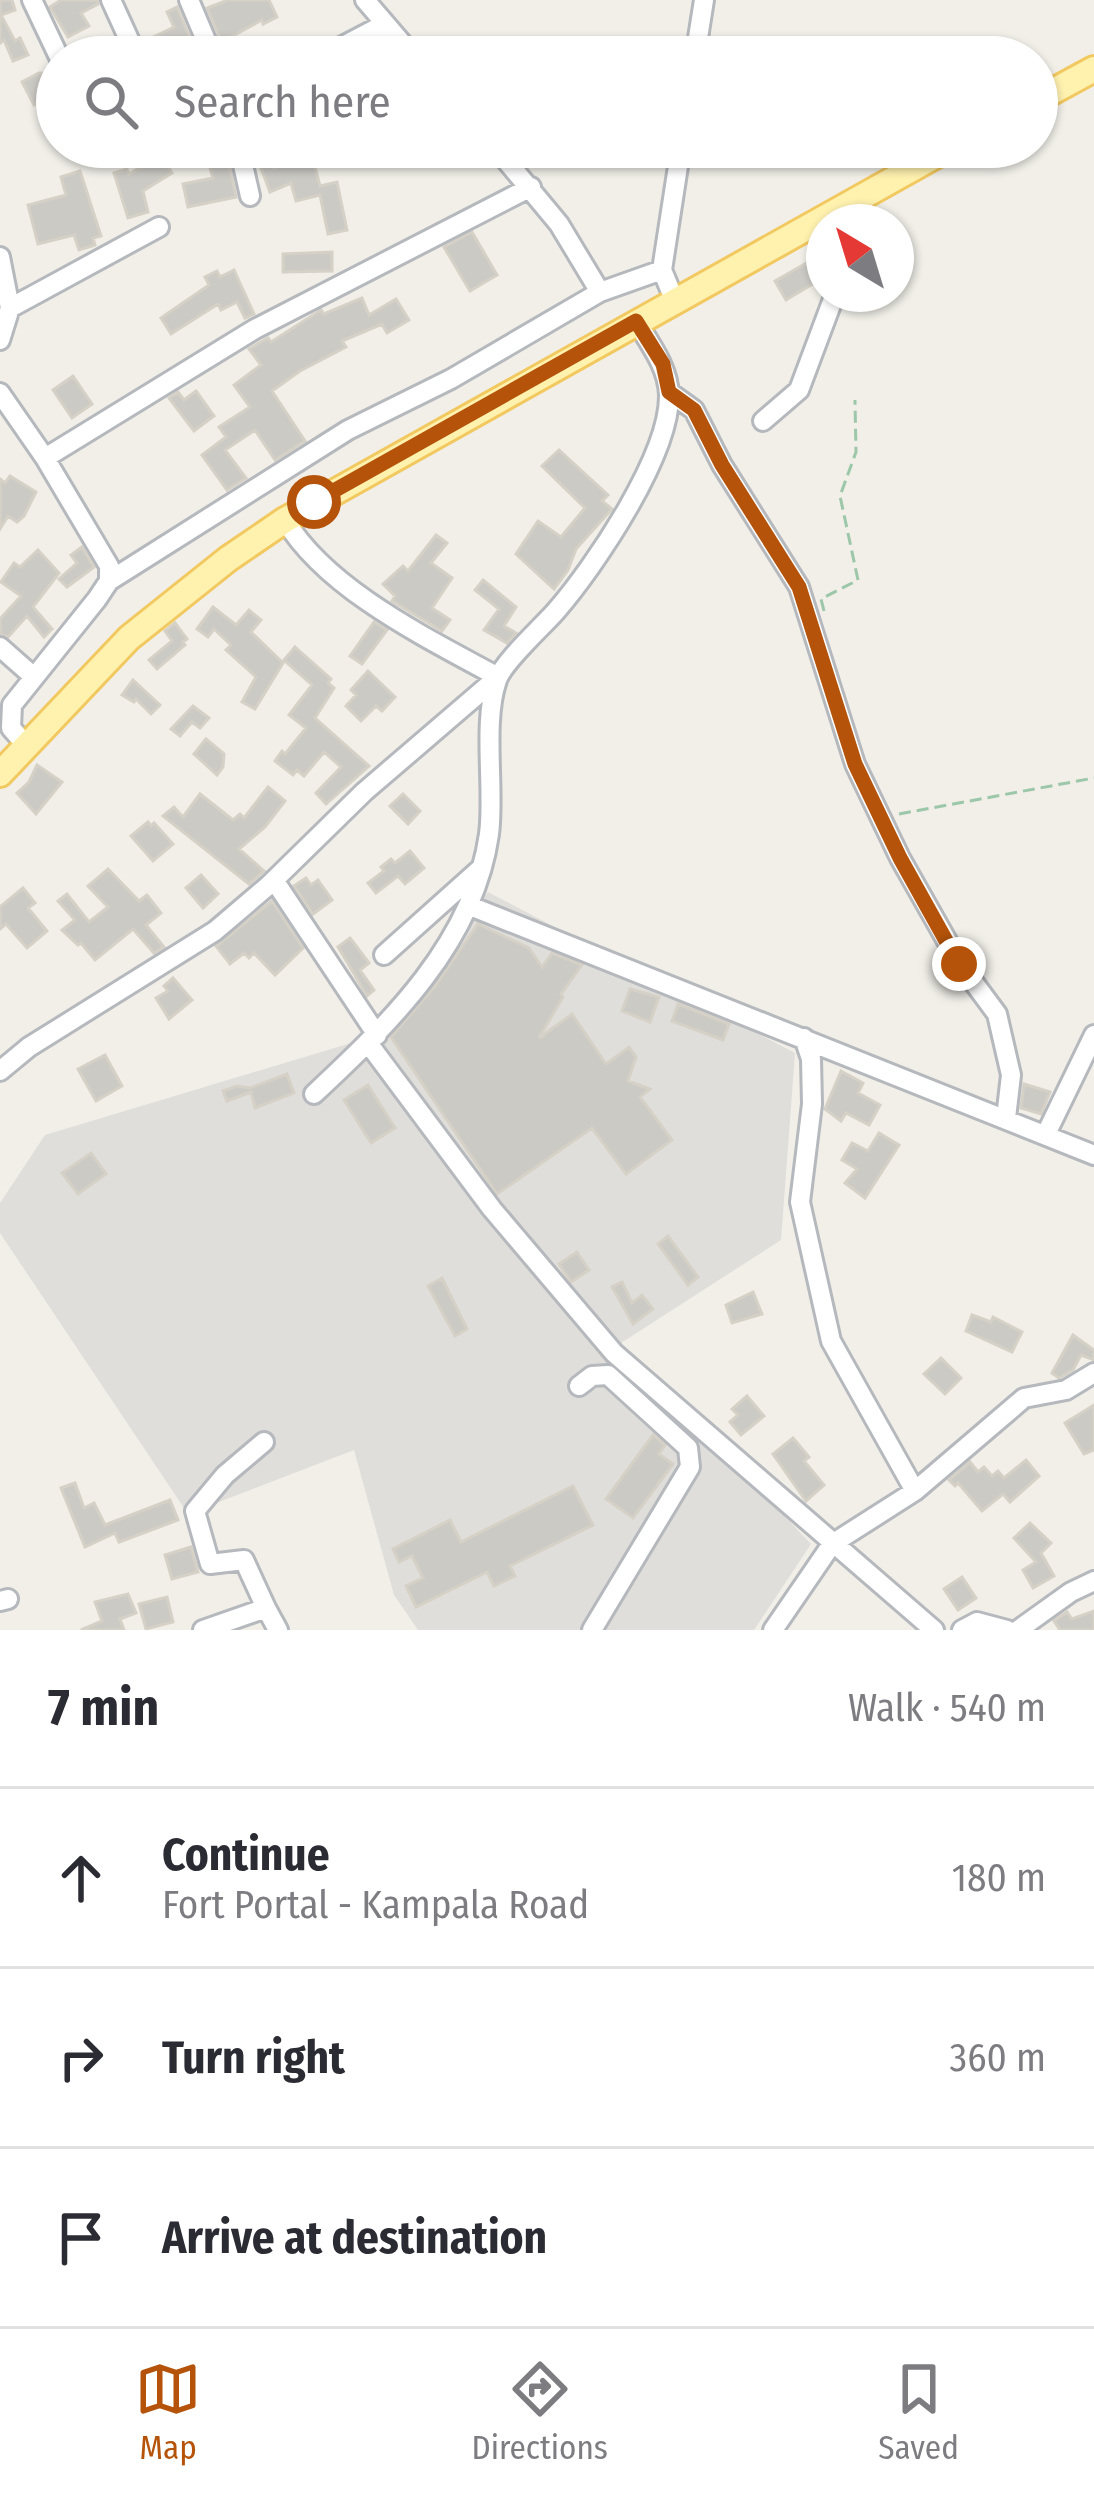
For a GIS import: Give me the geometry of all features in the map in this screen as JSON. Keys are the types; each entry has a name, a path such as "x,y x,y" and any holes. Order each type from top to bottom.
{"main road":[{"path":"1058,89 1094,69"},
{"path":"0,774 129,638 285,520 913,168"}],"street":[{"path":"32,0 49,36"},
{"path":"111,0 127,36"},
{"path":"189,0 204,36"},
{"path":"365,0 396,36"},
{"path":"698,36 704,0"},
{"path":"362,36 385,24"},
{"path":"244,168 250,196"},
{"path":"514,168 559,224 600,292"},
{"path":"662,270 678,168"},
{"path":"45,458 255,329 531,187"},
{"path":"863,204 864,195"},
{"path":"10,308 159,226"},
{"path":"0,257 10,308 0,340"},
{"path":"26,745 8,721 12,704 109,581 348,430 451,380 600,292 662,270"},
{"path":"662,270 685,293"},
{"path":"764,421 800,391 829,312"},
{"path":"0,1071 29,1046 215,931 364,792 498,677 568,598 654,458 667,416 669,392 663,364 636,321"},
{"path":"669,392 694,410 722,465 799,587 855,764 959,964 998,1014 1011,1075 1006,1118"},
{"path":"0,393 110,566 109,581"},
{"path":"285,520 298,542 384,614 498,677"},
{"path":"0,647 34,677"},
{"path":"314,1094 422,982 470,906 490,830 489,762 498,677"},
{"path":"384,955 483,867"},
{"path":"274,880 372,1039 492,1209 614,1353 934,1630"},
{"path":"470,906 1094,1155"},
{"path":"1046,1134 1094,1034"},
{"path":"804,1038 811,1059 812,1104 800,1202 826,1323 831,1341 915,1491"},
{"path":"773,1630 832,1544 915,1491 1024,1398 1066,1390 1094,1373"},
{"path":"579,1386 592,1376 608,1375 688,1448 690,1467 592,1630"},
{"path":"264,1442 225,1475 195,1511 210,1564 244,1559 278,1630"},
{"path":"1018,1630 1094,1581"},
{"path":"202,1630 266,1608"},
{"path":"962,1630 977,1622 1007,1630"}],"path":[{"path":"827,620 821,599 858,580 840,496 856,452 855,400"},
{"path":"898,814 1094,778"}],"shaded area":[{"path":"488,892 795,1053 781,1240 621,1343 811,1544 754,1630 418,1630 394,1595 354,1450 188,1514 0,1233 0,1203 45,1135 361,1040"}],"building":[{"path":"0,0 12,0 15,10 1,15 28,55 13,61 4,40 0,43"},
{"path":"61,0 98,0 81,13 89,26 70,36 50,7"},
{"path":"228,0 269,0 277,17 233,36 219,36 207,8"},
{"path":"177,7 189,36 155,36 174,27 167,12"},
{"path":"36,75 36,104 34,105 22,82"},
{"path":"139,168 169,168 172,173 143,191 148,212 128,218 114,173 127,169 129,174"},
{"path":"210,168 230,168 236,197 188,207 183,184 213,178"},
{"path":"261,168 315,168 320,186 337,182 347,230 328,234 320,195 296,201 291,183 270,192"},
{"path":"80,171 101,236 93,238 95,245 79,250 74,235 38,244 28,205 66,195 61,177"},
{"path":"472,232 497,275 470,291 444,247"},
{"path":"332,252 332,271 283,272 283,254"},
{"path":"806,263 806,288 786,300 775,281"},
{"path":"234,270 254,314 245,318 237,302 221,310 218,304 171,334 161,318 209,285 205,277"},
{"path":"362,298 369,315 396,299 409,320 387,333 382,324 342,341 346,347 272,391 305,441 275,460 255,430 225,450 246,478 227,490 202,455 226,437 219,427 250,407 234,385 261,365 249,349 268,338 271,342 321,310 324,314"},
{"path":"73,376 92,404 72,418 53,390"},
{"path":"196,391 214,416 194,431 169,398 178,392 184,400"},
{"path":"559,450 608,495 602,501 612,509 576,549 554,589 516,554 538,521 561,537 585,508 542,466"},
{"path":"10,476 36,492 24,516 17,522 8,516 0,529 0,479 5,483"},
{"path":"436,535 447,543 431,563 452,578 432,608 450,620 442,631 392,601 395,596 383,584 403,566 408,571"},
{"path":"82,547 94,567 67,587 59,579 77,563 71,555"},
{"path":"38,550 59,573 33,607 52,629 44,637 27,616 8,637 0,634 0,619 21,596 1,582 14,563 20,567"},
{"path":"483,580 516,607 504,626 516,633 507,643 484,630 499,609 475,590"},
{"path":"213,607 236,625 249,610 261,620 251,632 283,663 255,709 242,702 256,677 226,650 231,645 214,629 208,637 197,629"},
{"path":"374,622 387,630 362,664 350,656"},
{"path":"175,623 187,639 185,645 157,669 149,660 172,641 165,631"},
{"path":"295,647 331,679 328,683 334,688 315,718 369,766 326,804 316,793 341,767 324,752 304,776 297,770 293,775 275,761 306,728 289,715 312,685 284,660"},
{"path":"368,671 395,697 382,711 376,706 361,721 346,706 356,695 351,690"},
{"path":"133,680 160,705 151,714 136,699 122,695"},
{"path":"193,706 209,718 200,728 192,722 180,736 171,729"},
{"path":"206,739 224,754 217,775 194,754"},
{"path":"37,765 62,782 36,814 17,793"},
{"path":"268,787 285,801 239,849 264,871 249,884 163,816 174,807 183,817 200,794 233,820 240,814 244,818"},
{"path":"403,794 420,811 408,824 390,806"},
{"path":"148,822 173,844 153,861 131,836"},
{"path":"410,851 424,868 405,884 398,876 376,893 368,883 391,859 395,863"},
{"path":"108,869 139,901 147,895 161,913 146,925 164,947 154,953 133,929 95,960 62,930 75,920 58,901 67,894 89,922 108,907 88,886"},
{"path":"201,875 218,894 203,908 186,888"},
{"path":"306,878 311,885 318,880 332,900 313,914 294,886"},
{"path":"23,888 35,903 28,908 47,931 27,948 6,924 0,929 0,907"},
{"path":"272,901 303,948 275,975 254,953 249,958 244,953 230,964 216,946"},
{"path":"478,924 529,948 542,967 552,953 582,965 539,1038 572,1014 606,1064 629,1047 636,1057 628,1081 650,1089 640,1097 672,1140 626,1174 592,1128 497,1194 391,1037 435,986"},
{"path":"350,938 369,963 360,970 374,990 367,996 338,947"},
{"path":"173,978 192,1000 169,1019 156,998 168,991 164,986"},
{"path":"630,989 659,997 650,1022 622,1011"},
{"path":"678,1004 729,1024 723,1040 672,1021"},
{"path":"105,1055 122,1086 96,1101 78,1069"},
{"path":"841,1071 863,1083 858,1093 880,1105 869,1125 846,1113 841,1121 825,1109"},
{"path":"287,1074 294,1093 255,1108 251,1092 227,1101 223,1091 250,1088"},
{"path":"1024,1084 1050,1092 1041,1114 1021,1108"},
{"path":"368,1085 395,1128 371,1143 344,1100"},
{"path":"879,1133 899,1145 865,1198 845,1183 857,1169 842,1160 852,1143 868,1151"},
{"path":"91,1153 106,1174 78,1194 62,1173"},
{"path":"668,1236 698,1277 688,1285 658,1244"},
{"path":"577,1252 589,1270 571,1282 559,1264"},
{"path":"442,1278 467,1329 455,1336 428,1286"},
{"path":"622,1282 632,1303 642,1295 653,1309 633,1324 612,1287"},
{"path":"753,1292 762,1314 732,1323 726,1305"},
{"path":"972,1315 991,1322 993,1317 1022,1332 1012,1352 966,1331"},
{"path":"1073,1335 1094,1350 1094,1360 1081,1355 1073,1370 1059,1378 1052,1373"},
{"path":"941,1358 961,1378 945,1394 924,1374"},
{"path":"747,1396 764,1416 741,1435 730,1422 738,1415 732,1409"},
{"path":"1094,1405 1094,1450 1084,1454 1065,1423"},
{"path":"653,1435 665,1445 659,1454 673,1464 633,1518 606,1499"},
{"path":"793,1438 824,1485 806,1501 773,1454"},
{"path":"1026,1460 1039,1476 1010,1502 1003,1494 982,1511 958,1483 955,1486 949,1480 970,1462 978,1472 984,1467 992,1476 998,1471 1004,1478"},
{"path":"75,1483 84,1508 94,1503 105,1525 170,1500 178,1520 119,1542 115,1533 85,1547 61,1488"},
{"path":"573,1486 593,1525 510,1566 515,1576 494,1586 487,1572 416,1607 406,1586 423,1578 412,1556 399,1562 393,1549 450,1520 461,1542"},
{"path":"1030,1523 1051,1543 1041,1553 1054,1576 1033,1588 1023,1570 1036,1562 1014,1538"},
{"path":"191,1547 198,1572 172,1579 165,1555"},
{"path":"962,1577 976,1598 958,1610 944,1589"},
{"path":"128,1594 136,1613 120,1619 124,1630 81,1630 102,1621 95,1602"},
{"path":"167,1597 173,1622 146,1629 139,1604"},
{"path":"1094,1611 1094,1630 1060,1630 1054,1621 1067,1612 1072,1619"}],"route":[{"path":"314,502 636,321 663,364 669,392 694,410 722,465 799,587 855,764 959,964"}]}
